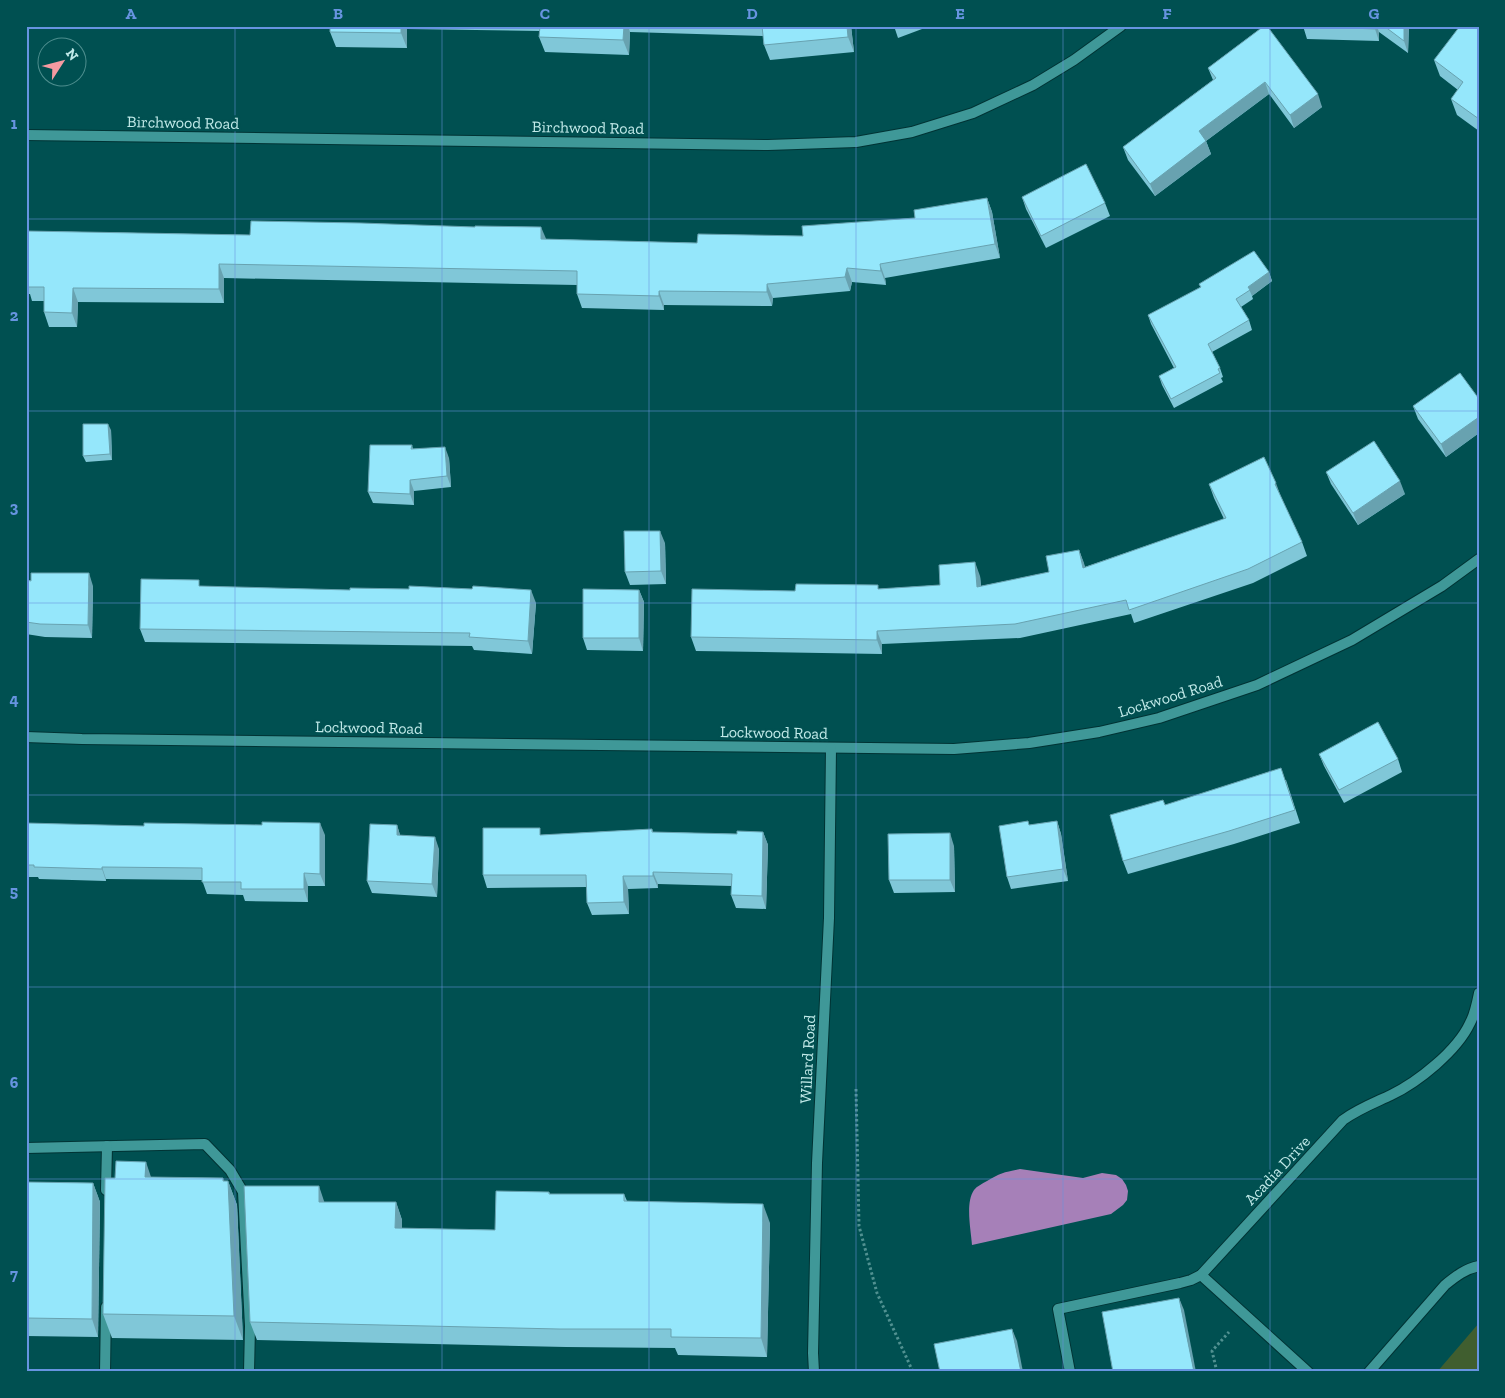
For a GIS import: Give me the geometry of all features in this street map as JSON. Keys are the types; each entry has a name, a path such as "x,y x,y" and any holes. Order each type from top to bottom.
{"street":[{"name":"Birchwood Road","path":"26,135 768,145 856,142 912,132 973,113 1033,85 1074,60 1121,26"},
{"name":"Lockwood Road","path":"26,737 954,749 1029,742 1099,732 1159,718 1257,685 1352,640 1442,586 1479,559"},
{"name":"Willard Road","path":"814,1372 817,1163 829,918 831,748"},
{"name":"Acadia Drive","path":"1070,1372 1058,1309 1180,1283 1201,1275 1343,1120 1364,1106 1412,1084 1436,1064 1462,1038 1477,1008 1479,993"},
{"path":"26,1148 205,1144 230,1170 243,1192 250,1326 249,1372"},
{"path":"106,1195 107,1146"},
{"path":"1369,1372 1445,1285 1457,1275 1470,1268 1479,1266"},
{"path":"1201,1275 1308,1372"},
{"path":"105,1372 106,1293"}],"path":[{"path":"856,1089 859,1226 877,1293 913,1372"},
{"path":"1217,1372 1212,1351 1244,1314"}],"green space":[{"path":"1479,1323 1479,1372 1437,1372"}],"shaded area":[{"path":"1020,1169 1083,1178 1102,1173 1116,1175 1126,1185 1128,1191 1127,1200 1111,1214 972,1245 969,1209 971,1195 974,1190 999,1174"}],"building":[{"path":"330,26 401,26 401,33 330,32"},
{"path":"540,26 624,26 623,40 539,37"},
{"path":"762,26 847,26 848,37 764,45"},
{"path":"1264,26 1267,26 1318,94 1290,115 1265,82 1199,131 1206,141 1150,184 1123,147 1216,78 1208,68"},
{"path":"1303,26 1375,26 1375,29"},
{"path":"1384,26 1404,26 1404,41"},
{"path":"1460,26 1479,26 1479,119 1451,99 1463,82 1434,60"},
{"path":"1086,164 1105,203 1041,236 1022,197"},
{"path":"987,198 995,244 880,264 881,271 847,268 845,277 767,284 767,292 659,291 659,296 577,294 577,271 219,264 219,289 73,288 72,313 44,312 44,287 27,287 28,280 26,280 26,231 250,235 251,221 541,227 541,239 697,243 698,234 803,236 802,226 915,218 914,210"},
{"path":"1254,251 1269,272 1248,287 1250,290 1236,299 1249,320 1208,344 1220,368 1218,369 1220,373 1171,399 1159,376 1176,367 1148,315 1201,287 1199,284"},
{"path":"1460,373 1479,399 1479,417 1441,444 1413,406"},
{"path":"83,424 108,424 110,454 83,456"},
{"path":"1374,441 1400,481 1353,513 1326,472"},
{"path":"370,445 412,445 411,449 445,447 447,476 410,480 410,494 368,492"},
{"path":"1264,457 1302,542 1248,569 1129,610 1126,600 1015,624 877,631 877,640 691,637 692,589 795,591 796,584 878,585 878,589 940,585 939,565 975,562 977,587 1049,572 1046,556 1079,550 1083,568 1226,518 1209,484"},
{"path":"624,531 660,531 661,571 625,572"},
{"path":"31,573 89,573 88,625 26,622 26,580 31,581"},
{"path":"141,579 199,580 199,586 350,590 350,588 409,589 409,586 472,589 473,586 531,590 528,641 469,637 470,633 140,629"},
{"path":"583,589 639,590 639,638 583,638"},
{"path":"1378,722 1398,759 1339,790 1319,754"},
{"path":"1281,768 1295,810 1123,861 1110,815 1163,800 1165,805"},
{"path":"1028,821 1029,825 1057,821 1063,869 1007,877 999,826"},
{"path":"262,822 320,823 320,874 304,873 304,889 241,889 241,882 202,882 202,868 102,867 102,869 34,867 34,865 26,865 26,823 144,826 144,823 262,825"},
{"path":"370,824 397,825 397,835 435,837 432,884 367,881"},
{"path":"483,828 540,828 540,835 652,829 652,832 737,834 737,831 763,832 762,896 731,895 732,874 653,872 653,876 623,876 624,902 587,903 586,875 483,875"},
{"path":"950,833 950,880 889,880 888,834"},
{"path":"116,1161 146,1162 145,1177 223,1178 223,1181 228,1181 234,1316 103,1314 105,1178 115,1178"},
{"path":"26,1182 93,1183 92,1319 26,1318"},
{"path":"244,1186 319,1186 319,1202 396,1202 395,1228 495,1230 496,1191 549,1192 549,1194 624,1194 624,1201 763,1204 761,1338 671,1337 671,1329 559,1329 250,1322"},
{"path":"1179,1298 1194,1372 1113,1372 1102,1312"},
{"path":"1012,1329 1021,1372 940,1372 934,1344"}]}
